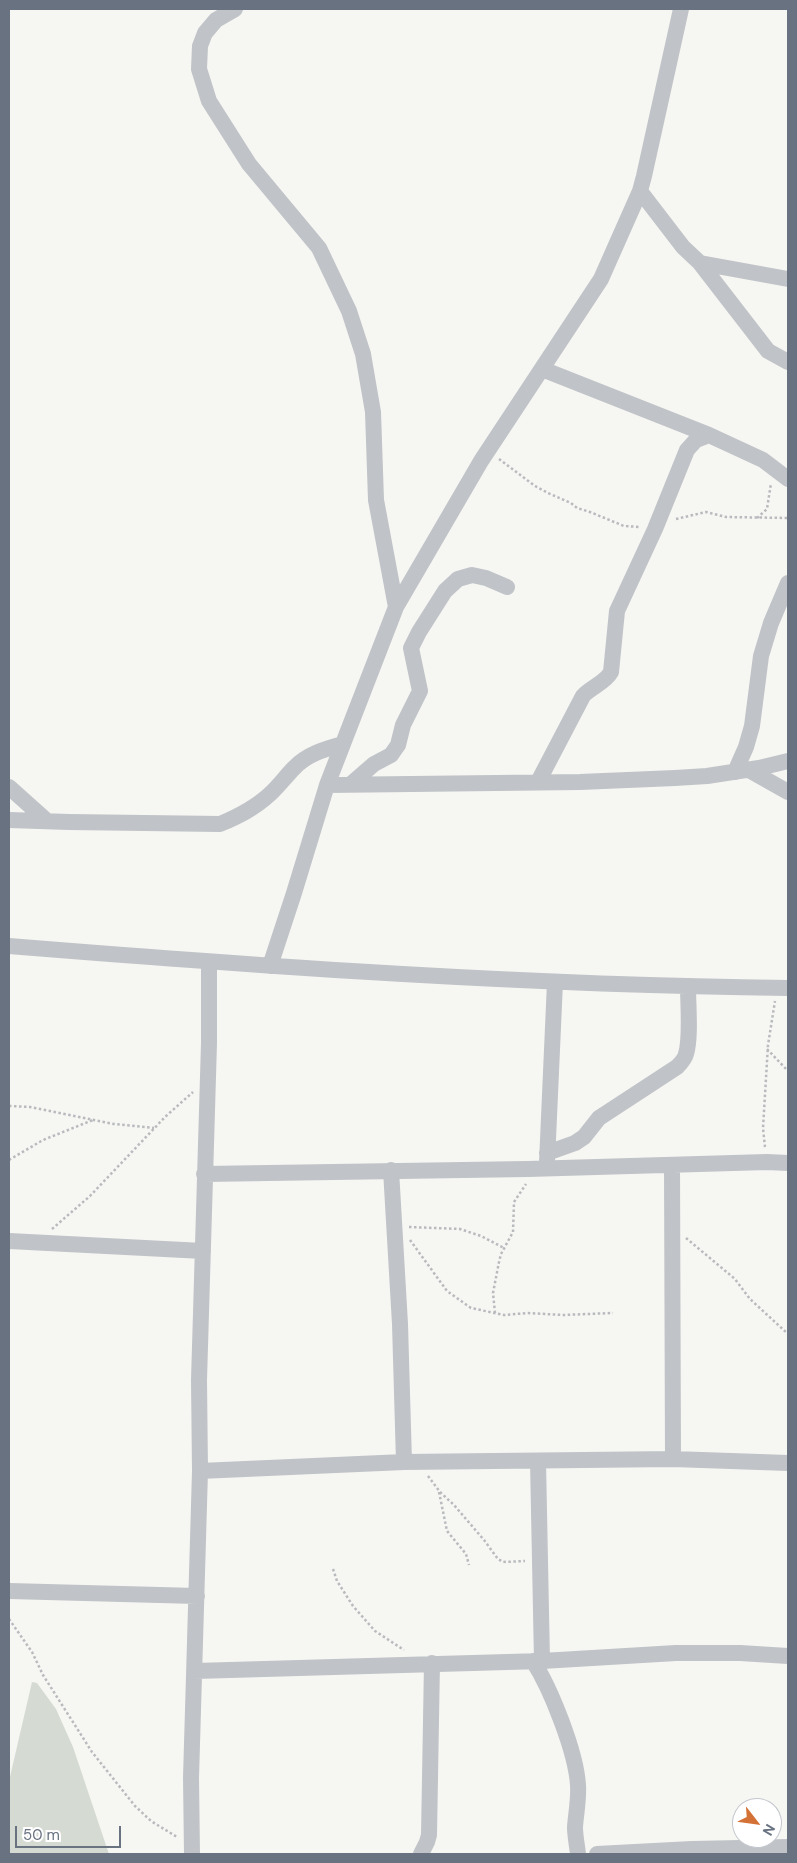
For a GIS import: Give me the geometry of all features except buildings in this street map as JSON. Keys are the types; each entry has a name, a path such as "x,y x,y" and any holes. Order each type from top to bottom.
{"street":[{"path":"235,9 216,20 205,32 200,46 199,69 209,102 249,164 319,248 349,311 363,354 373,412 376,500 396,606"},
{"path":"270,966 327,785 396,606 488,451 601,279 640,191 680,9"},
{"path":"640,191 670,230 700,263 768,351 788,362"},
{"path":"700,263 788,279"},
{"path":"542,370 709,434 763,460 783,475"},
{"path":"538,782 583,696 590,688 608,678 611,672 617,611 655,528 687,450 696,440 709,434"},
{"path":"351,784 374,764 391,755 398,745 402,725 420,691 411,648 418,632 445,591 458,579 472,575 486,578 507,587"},
{"path":"742,771 752,726 761,656 788,583"},
{"path":"9,820 220,824 243,815 270,795 294,768 312,754 343,744"},
{"path":"327,785 675,778 742,771 788,761"},
{"path":"742,771 788,792"},
{"path":"9,787 47,821"},
{"path":"9,946 209,962 555,982 783,988"},
{"path":"192,1850 192,1778 200,1471 199,1380 208,1080 209,962"},
{"path":"543,1163 555,982"},
{"path":"543,1163 584,1137 599,1118 677,1067 683,1061 688,1044 688,986"},
{"path":"204,1174 391,1170 543,1163 672,1165 788,1163"},
{"path":"672,1165 673,1459"},
{"path":"391,1170 400,1324 412,1462"},
{"path":"9,1241 203,1251"},
{"path":"200,1471 412,1462 673,1459 788,1463"},
{"path":"538,1462 540,1560 538,1661 572,1756 578,1784 575,1829 578,1854"},
{"path":"9,1591 197,1596"},
{"path":"195,1671 538,1661 676,1653 740,1653 788,1656"},
{"path":"421,1854 428,1842 429,1835 432,1663"},
{"path":"598,1854 692,1849 788,1847"}],"path":[{"path":"488,451 548,493 571,502 577,508 624,526 655,528 678,518 706,512 726,517 788,518"},
{"path":"757,518 767,509 771,482 783,475"},
{"path":"767,1162 763,1128 768,1048 783,988"},
{"path":"768,1048 788,1071"},
{"path":"34,1242 90,1196 154,1128 208,1080"},
{"path":"9,1106 30,1107 94,1120 154,1128"},
{"path":"9,1160 42,1140 94,1120"},
{"path":"495,1313 493,1293 501,1254 513,1232 514,1202 543,1163"},
{"path":"394,1210 402,1227 451,1228 481,1236 505,1248"},
{"path":"673,1226 735,1279 750,1299 788,1334"},
{"path":"408,1237 447,1291 468,1307 504,1315 528,1312 563,1315 613,1313"},
{"path":"412,1462 467,1519 498,1559 511,1562 540,1560"},
{"path":"438,1490 447,1531 466,1554 469,1565"},
{"path":"332,1569 352,1606 375,1631 404,1650 413,1664"},
{"path":"9,1619 32,1652 83,1739 135,1806 151,1821 192,1850"}],"shaded area":[{"path":"32,1682 37,1683 56,1709 73,1747 109,1854 9,1854 9,1781"}]}
